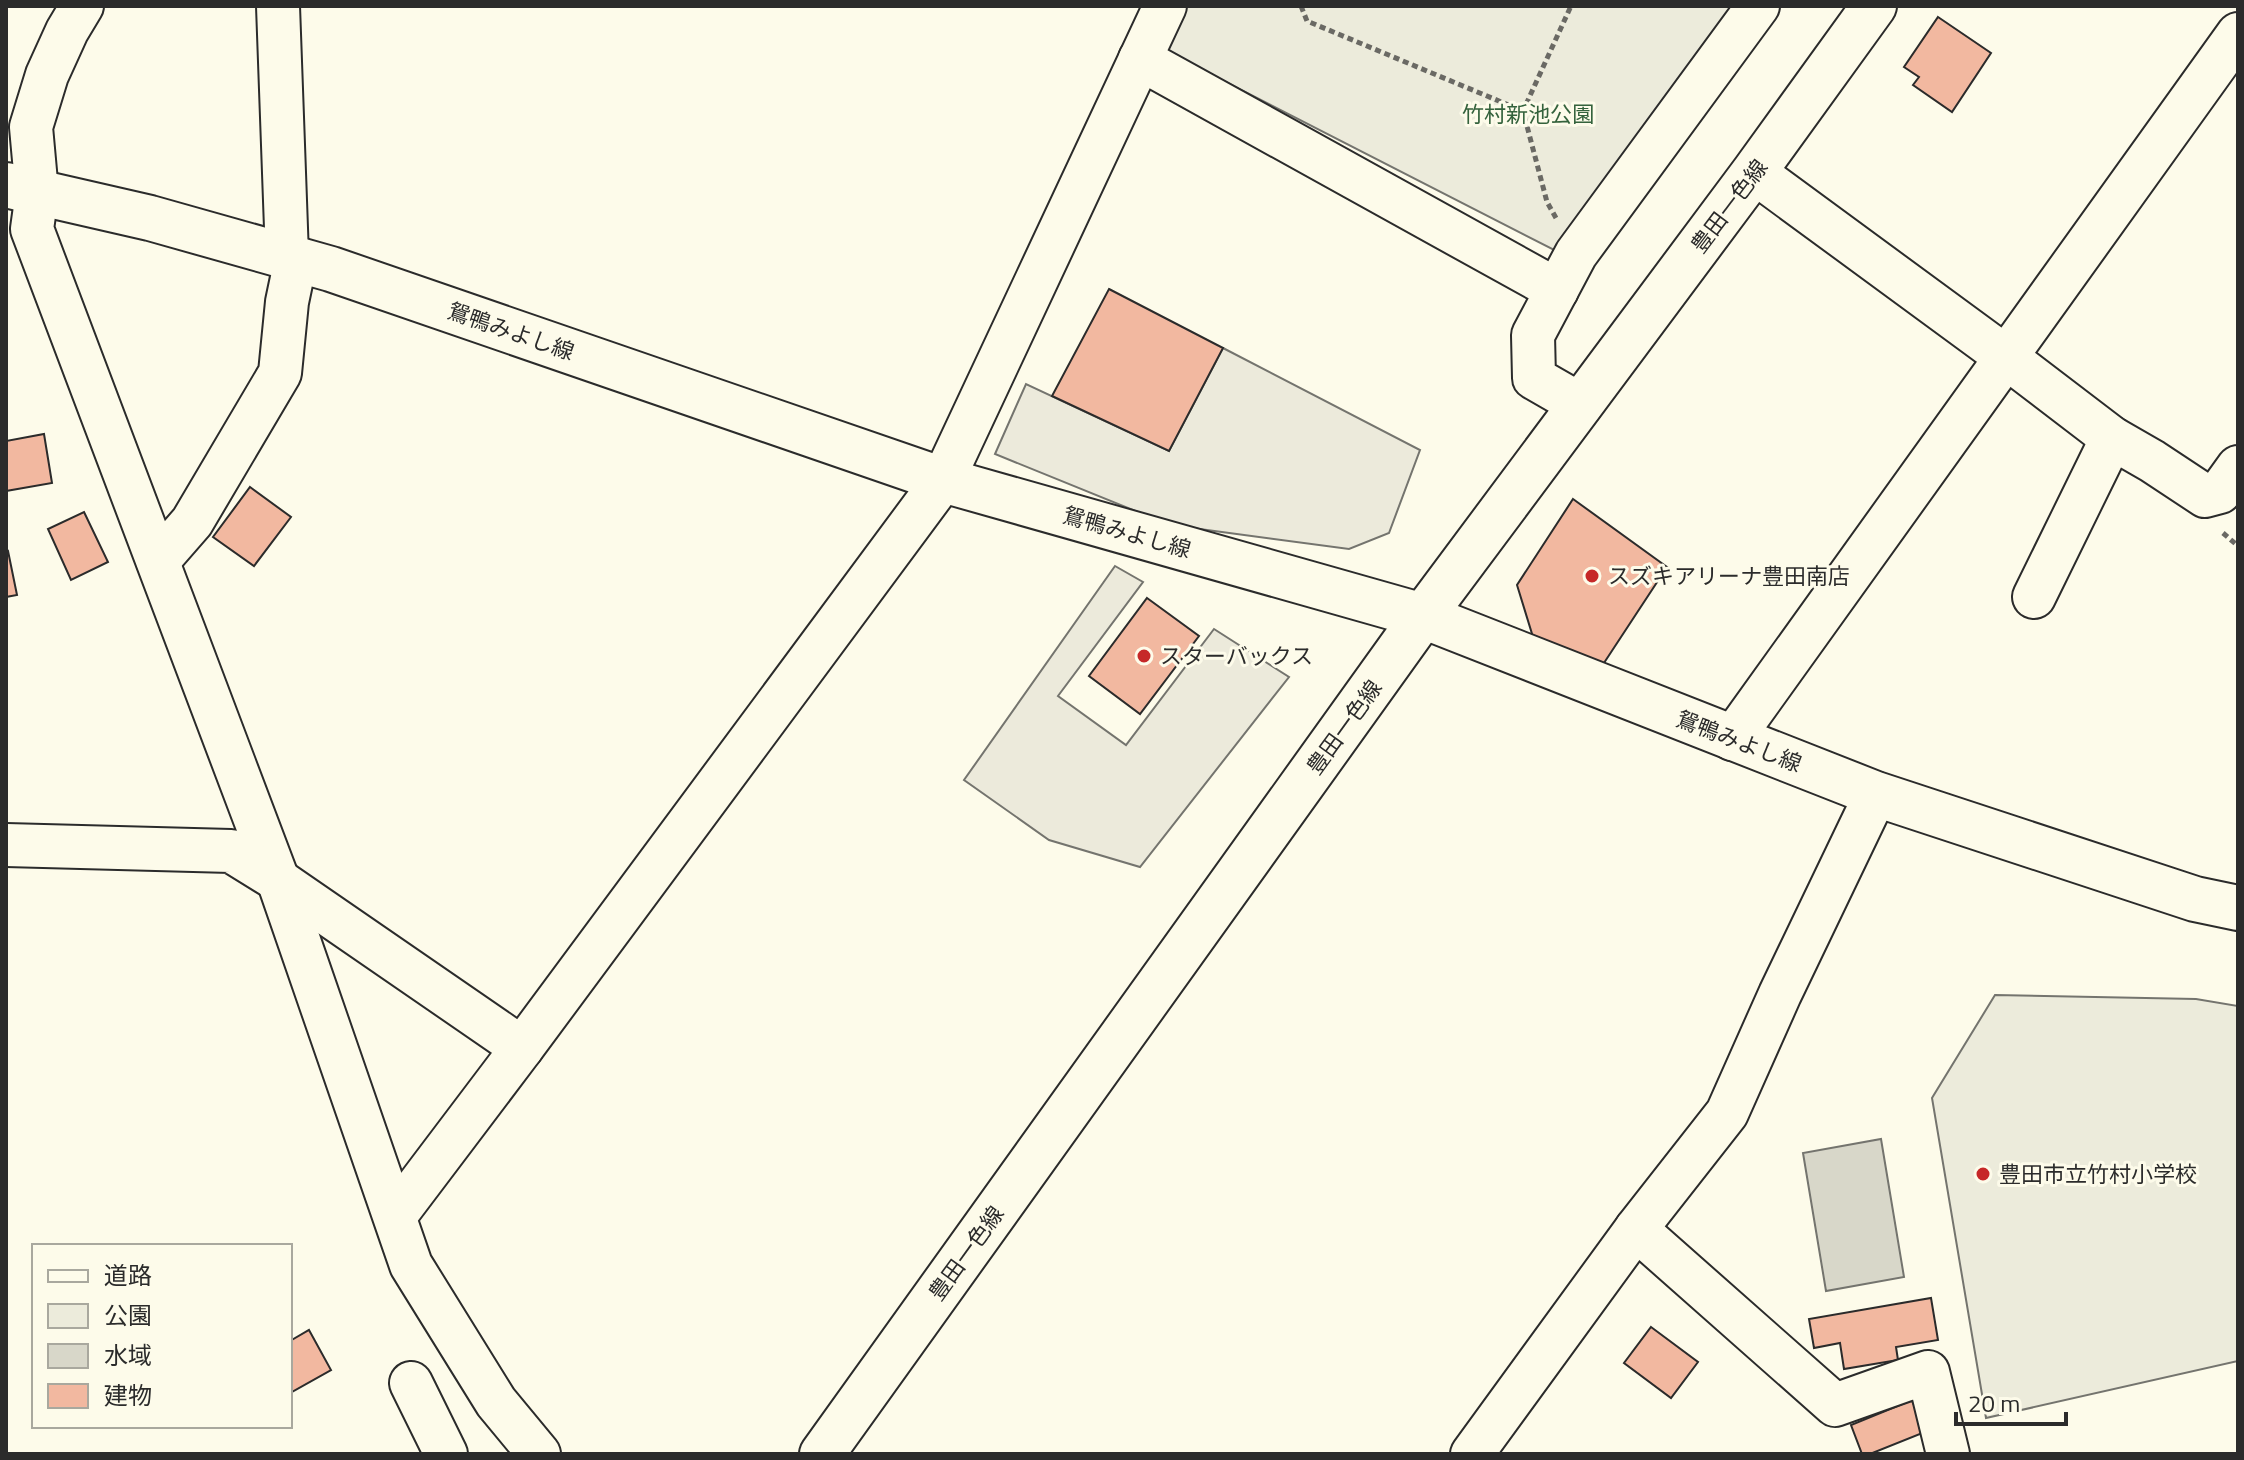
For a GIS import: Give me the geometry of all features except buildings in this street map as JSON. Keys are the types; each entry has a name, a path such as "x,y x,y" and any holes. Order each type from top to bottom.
{"main road":[{"name":"豊田一色線","path":"822,1454 1423,616 1874,6"},
{"name":"鴛鴨みよし線","path":"22,189 150,218 331,269 943,480 1423,616 1876,794 2195,899 2238,908"}],"street":[{"path":"82,6 47,75 31,127 22,189 32,229 278,880 411,1265 496,1402 539,1454"},
{"path":"158,561 192,522 280,373 292,258 278,6"},
{"path":"395,1216 943,480 1165,6"},
{"path":"1581,405 1534,378 1533,335 1576,254 1758,6"},
{"path":"1732,739 2006,357 2232,57"},
{"path":"1140,59 1557,290"},
{"path":"1754,172 2112,438 2205,496 2220,492 2238,467"},
{"path":"2034,597 2112,438"},
{"path":"1472,1454 1636,1229 1727,1113 1876,794"},
{"path":"6,845 231,851 522,1048"},
{"path":"1636,1229 1835,1405 1928,1372 1948,1454"},
{"path":"446,1454 416,1395 473,1364"}],"path":[{"path":"1301,6 1307,21 1523,111"},
{"path":"1571,6 1523,111 1547,202 1576,254"}],"green space":[{"name":"竹村新池公園","path":"1181,6 1737,6 1562,254 1161,49"},
{"path":"1995,995 2196,999 2238,1006 2238,1361 1986,1418 1932,1098"}],"shaded area":[{"path":"1223,348 1420,450 1389,533 1349,549 1170,525 995,454 1026,384 1169,451"},
{"path":"1115,566 1143,582 1058,696 1126,745 1214,629 1289,677 1140,867 1049,840 964,780"}],"water":[{"path":"1881,1139 1904,1277 1826,1291 1803,1153"}],"place":[{"name":"スズキアリーナ豊田南店","path":"1592,576"},
{"name":"スターバックス","path":"1144,656"},
{"name":"豊田市立竹村小学校","path":"1983,1174"}]}
